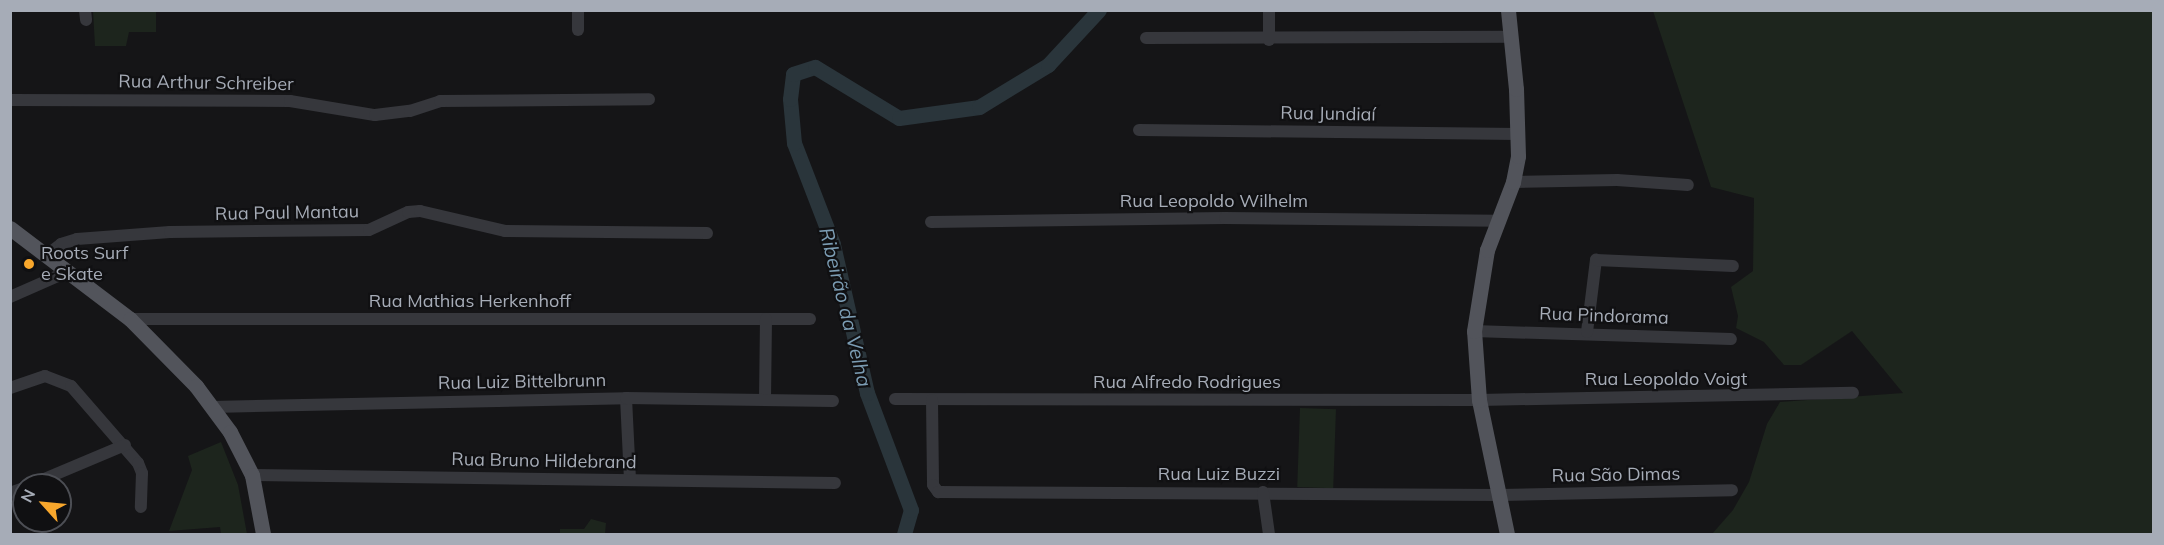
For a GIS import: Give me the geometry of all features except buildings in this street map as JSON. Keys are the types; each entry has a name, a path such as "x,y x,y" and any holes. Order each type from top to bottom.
{"main road":[{"path":"1507,534 1479,400 1474,330 1487,250 1513,182 1518,134 1508,10"},
{"path":"10,228 130,319 212,407 252,475 263,534"}],"street":[{"path":"578,10 578,30"},
{"path":"1269,10 1269,40"},
{"path":"1146,38 1269,40 1511,37"},
{"name":"Rua Arthur Schreiber","path":"10,100 290,100 375,115 410,111 440,101 649,99"},
{"name":"Rua Jundiaí","path":"1139,130 1518,134"},
{"path":"1513,182 1617,180 1688,185"},
{"name":"Rua Paul Mantau","path":"47,255 61,244 77,239 170,232 369,230 408,212 420,211 505,231 706,233"},
{"name":"Rua Leopoldo Wilhelm","path":"931,222 1225,218 1497,220"},
{"path":"1587,332 1596,260 1733,266"},
{"path":"10,297 69,271"},
{"name":"Rua Mathias Herkenhoff","path":"130,319 810,319"},
{"path":"765,400 766,319"},
{"name":"Rua Pindorama","path":"1474,330 1587,332 1731,339"},
{"path":"10,388 32,378 58,380 71,386 125,445 142,473 141,507"},
{"name":"Rua Leopoldo Voigt","path":"1479,400 1853,393"},
{"path":"626,398 630,480"},
{"name":"Rua Luiz Bittelbrunn","path":"212,407 626,398 833,400"},
{"name":"Rua Alfredo Rodrigues","path":"895,399 1479,400"},
{"name":"Rua Luiz Buzzi","path":"932,400 933,485 938,492 1500,495"},
{"path":"58,473 125,445"},
{"name":"Rua Bruno Hildebrand","path":"252,475 835,483"},
{"name":"Rua São Dimas","path":"1500,495 1732,490"},
{"path":"1263,492 1269,534"}],"shaded area":[{"path":"93,11 156,11 156,32 129,32 126,46 95,46"},
{"path":"1653,11 2153,11 2153,534 1712,534 1733,510 1749,482 1767,424 1780,402 1903,393 1852,331 1801,365 1784,365 1764,342 1736,328 1738,316 1731,287 1753,271 1754,198 1711,187"},
{"path":"1300,408 1336,409 1333,488 1297,487"},
{"path":"221,442 238,485 247,534 221,534 220,527 169,531 192,470 188,456"},
{"path":"591,519 606,523 605,534 560,534 560,529 584,529"}],"waterway":[{"name":"Ribeirão da Velha","path":"904,534 911,510 867,393 833,244 794,143 790,99 793,74 815,67 899,118 979,107 1048,65 1099,10"}],"place":[{"name":"Roots Surf e Skate","path":"29,264"}]}
